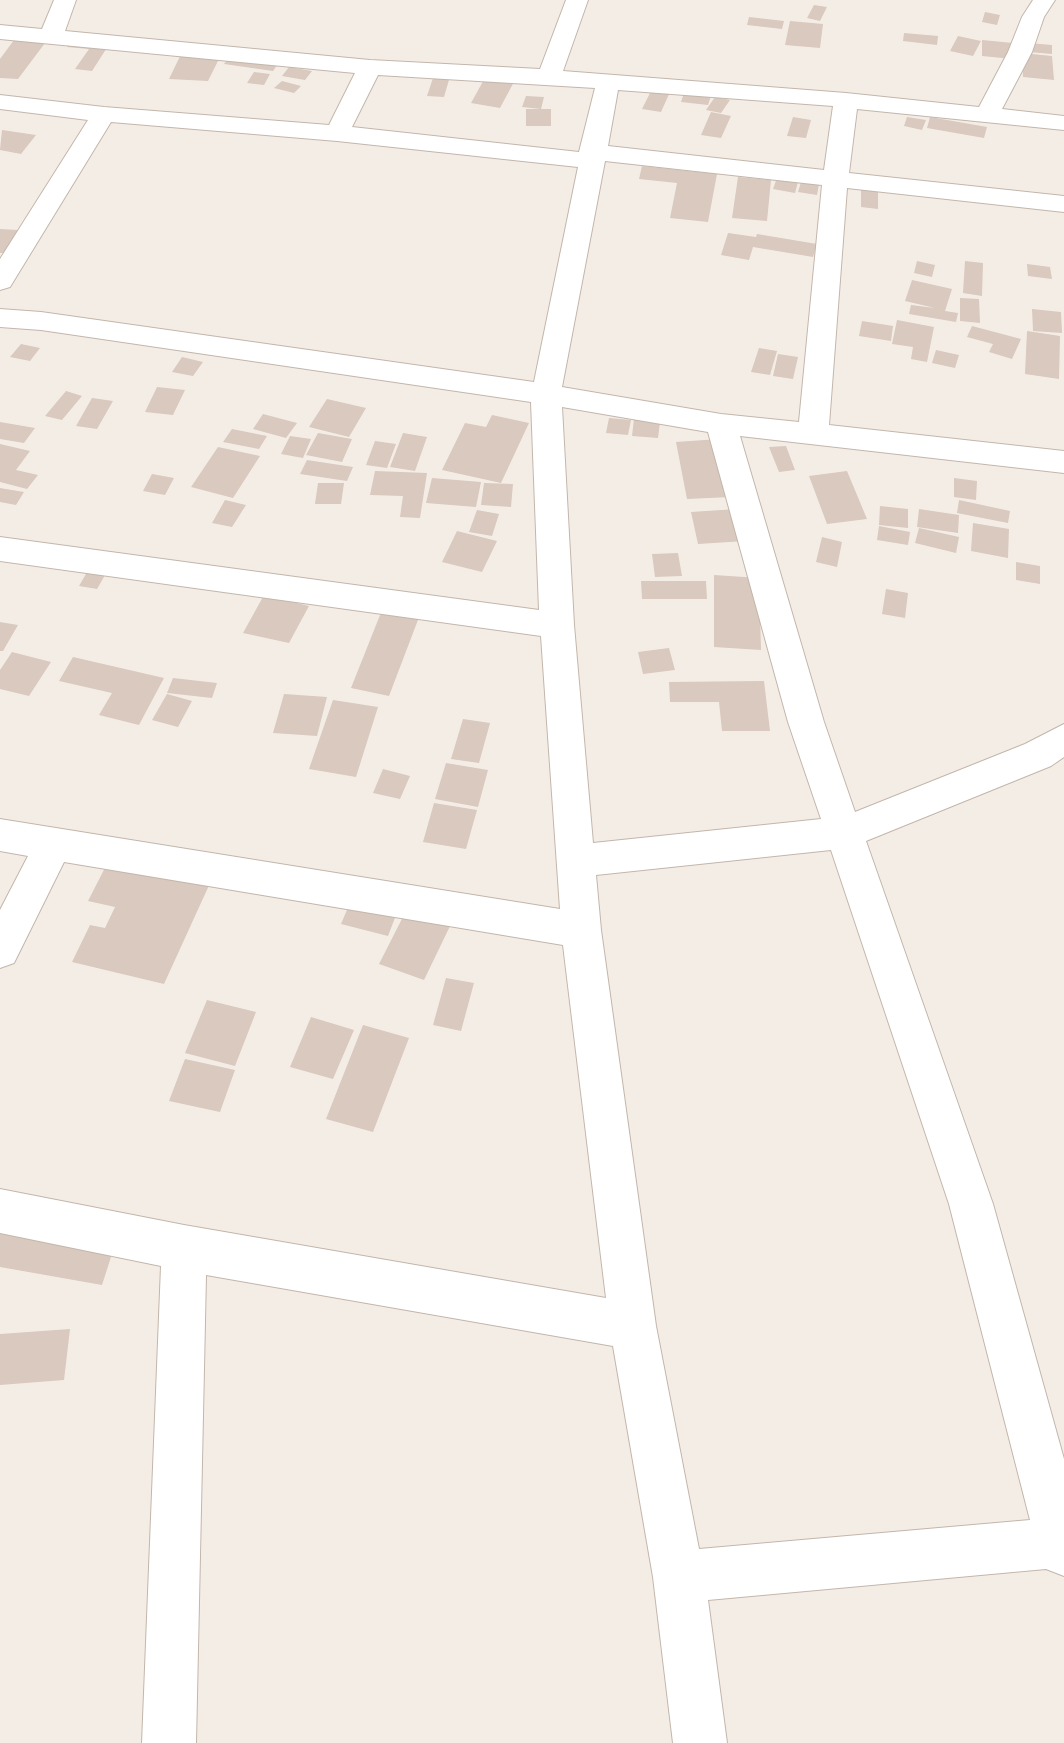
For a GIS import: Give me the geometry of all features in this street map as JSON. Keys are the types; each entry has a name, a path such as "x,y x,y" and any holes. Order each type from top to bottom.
{"street":[{"path":"51,36 65,0"},
{"path":"549,77 577,0"},
{"path":"987,115 1020,52 1033,17 1044,0"},
{"path":"0,32 370,67 608,81 846,100 1064,123"},
{"path":"337,133 370,67"},
{"path":"608,81 546,394 557,625 581,930 633,1326 679,1577 700,1743"},
{"path":"813,434 835,180 846,100"},
{"path":"0,102 104,114 592,156 1064,204"},
{"path":"0,281 104,114"},
{"path":"0,318 41,321 546,394 721,424 1064,462"},
{"path":"679,1577 1063,1545 971,1204 806,722 721,424"},
{"path":"0,549 557,625"},
{"path":"576,861 844,833 1038,755 1064,739"},
{"path":"0,835 581,930"},
{"path":"0,950 54,844"},
{"path":"0,1211 184,1248 633,1326"},
{"path":"169,1743 184,1248"}],"building":[{"path":"814,5 827,7 820,21 807,18"},
{"path":"985,12 1000,15 997,25 982,22"},
{"path":"749,17 784,21 782,29 747,25"},
{"path":"790,21 823,24 820,48 785,45"},
{"path":"904,33 938,36 937,45 903,41"},
{"path":"74,36 110,43 92,71 75,69 89,49 67,47"},
{"path":"958,36 981,41 973,56 950,51"},
{"path":"14,40 45,43 18,79 0,78 0,59"},
{"path":"982,40 1013,43 1013,59 982,56"},
{"path":"1017,42 1052,45 1052,54 1017,51"},
{"path":"186,44 225,47 208,81 169,79"},
{"path":"234,51 282,58 273,71 224,64"},
{"path":"1022,53 1052,56 1054,80 1023,77"},
{"path":"289,67 312,71 305,80 282,76"},
{"path":"254,72 270,74 264,85 247,83"},
{"path":"435,72 451,73 444,97 427,96"},
{"path":"486,76 515,80 500,108 471,103"},
{"path":"282,81 301,86 294,93 274,88"},
{"path":"652,89 670,92 661,112 642,109"},
{"path":"684,93 711,96 708,105 681,102"},
{"path":"526,96 544,97 541,109 522,107"},
{"path":"715,97 730,100 721,113 706,110"},
{"path":"526,109 551,109 551,126 526,126"},
{"path":"711,112 731,116 721,138 701,135"},
{"path":"793,117 811,120 806,138 787,136"},
{"path":"907,117 926,120 922,130 904,126"},
{"path":"930,117 987,127 984,138 927,128"},
{"path":"2,130 36,135 21,154 0,150"},
{"path":"642,166 717,174 708,222 670,218 677,183 639,179"},
{"path":"738,177 771,180 767,221 732,218"},
{"path":"777,178 798,182 795,193 773,189"},
{"path":"801,182 819,184 817,195 798,192"},
{"path":"861,189 878,190 878,209 861,207"},
{"path":"0,229 18,230 6,253 0,253"},
{"path":"728,233 756,237 757,234 817,244 813,257 753,247 749,260 721,255"},
{"path":"917,261 935,265 932,277 914,273"},
{"path":"965,261 983,263 982,296 963,293"},
{"path":"1027,264 1050,267 1052,279 1028,276"},
{"path":"912,280 952,289 945,311 958,313 956,322 909,314 911,305 935,308 905,301"},
{"path":"960,298 979,299 980,323 960,321"},
{"path":"1032,309 1061,312 1062,333 1033,331"},
{"path":"897,320 934,327 927,362 911,359 913,347 892,344"},
{"path":"862,321 893,326 891,341 859,336"},
{"path":"972,326 1021,339 1012,359 989,352 993,344 967,337"},
{"path":"1027,331 1060,336 1059,379 1025,374"},
{"path":"21,344 40,348 30,361 10,357"},
{"path":"759,348 777,351 770,375 751,372"},
{"path":"936,350 959,355 955,368 932,363"},
{"path":"778,354 798,357 793,379 773,376"},
{"path":"182,357 203,362 193,376 172,372"},
{"path":"157,387 185,390 173,415 145,412"},
{"path":"66,391 82,396 62,420 45,416"},
{"path":"92,398 113,401 97,429 76,426"},
{"path":"327,399 366,408 349,437 309,427"},
{"path":"263,414 297,423 286,438 253,429"},
{"path":"492,415 529,423 501,483 442,470 465,423 486,427"},
{"path":"609,418 631,420 628,435 606,433"},
{"path":"634,419 660,422 658,438 632,436"},
{"path":"0,422 35,428 24,443 0,439"},
{"path":"232,429 267,436 259,449 223,442"},
{"path":"318,433 352,439 342,462 306,455"},
{"path":"403,433 427,437 415,471 390,467"},
{"path":"290,436 311,439 303,458 281,454"},
{"path":"719,439 731,497 687,499 676,442"},
{"path":"375,441 396,444 387,468 366,465"},
{"path":"0,444 30,451 16,470 38,475 27,489 0,482"},
{"path":"786,446 795,470 779,472 769,447"},
{"path":"218,447 260,456 233,498 191,487"},
{"path":"307,460 353,467 347,481 300,474"},
{"path":"375,471 427,473 420,518 400,517 403,496 370,495"},
{"path":"847,471 867,519 827,524 809,476"},
{"path":"152,474 174,478 165,495 143,491"},
{"path":"432,478 481,482 476,507 426,503"},
{"path":"954,478 977,481 976,500 954,497"},
{"path":"318,483 344,483 341,504 315,504"},
{"path":"484,483 513,484 511,507 481,505"},
{"path":"0,488 24,492 16,505 0,502"},
{"path":"225,500 246,505 232,527 212,523"},
{"path":"959,500 1010,511 1008,523 957,513"},
{"path":"880,506 908,509 908,528 879,525"},
{"path":"737,509 745,541 698,544 691,512"},
{"path":"919,509 959,515 958,533 917,527"},
{"path":"477,510 499,514 492,536 469,532"},
{"path":"973,523 1009,529 1008,558 971,551"},
{"path":"879,526 910,532 908,545 877,540"},
{"path":"919,528 959,537 956,553 915,543"},
{"path":"457,531 497,541 482,572 442,562"},
{"path":"822,537 842,542 837,567 816,562"},
{"path":"678,553 682,576 655,577 652,554"},
{"path":"1016,562 1040,566 1040,584 1016,580"},
{"path":"90,567 108,570 97,589 79,586"},
{"path":"714,575 759,578 761,650 714,647"},
{"path":"641,581 706,581 707,599 642,599"},
{"path":"886,589 908,593 905,618 882,614"},
{"path":"264,595 309,606 289,643 243,633"},
{"path":"384,605 421,612 389,696 351,688"},
{"path":"0,622 18,625 3,651 0,651"},
{"path":"669,648 675,670 643,674 638,652"},
{"path":"12,652 51,662 29,696 0,689 0,670"},
{"path":"73,657 164,678 139,725 99,715 112,693 59,681"},
{"path":"173,678 217,683 212,698 167,693"},
{"path":"764,681 770,731 722,731 719,702 670,702 669,682"},
{"path":"167,694 192,701 178,727 152,720"},
{"path":"284,694 327,697 317,736 273,733"},
{"path":"333,700 378,707 356,777 309,769"},
{"path":"463,719 490,723 479,763 451,759"},
{"path":"446,763 488,770 478,807 435,799"},
{"path":"383,769 410,776 400,799 373,793"},
{"path":"434,803 477,810 466,849 423,842"},
{"path":"110,858 211,881 164,984 72,962 90,925 105,928 115,907 88,901"},
{"path":"352,898 398,910 388,936 341,924"},
{"path":"408,907 452,922 424,980 379,964"},
{"path":"446,978 474,983 461,1031 433,1025"},
{"path":"207,1000 256,1012 235,1066 185,1053"},
{"path":"311,1017 354,1030 333,1079 290,1067"},
{"path":"363,1025 409,1038 373,1132 326,1119"},
{"path":"185,1059 235,1070 220,1112 169,1101"},
{"path":"0,1209 120,1229 102,1285 0,1267"},
{"path":"70,1329 64,1380 0,1385 0,1334"}]}
